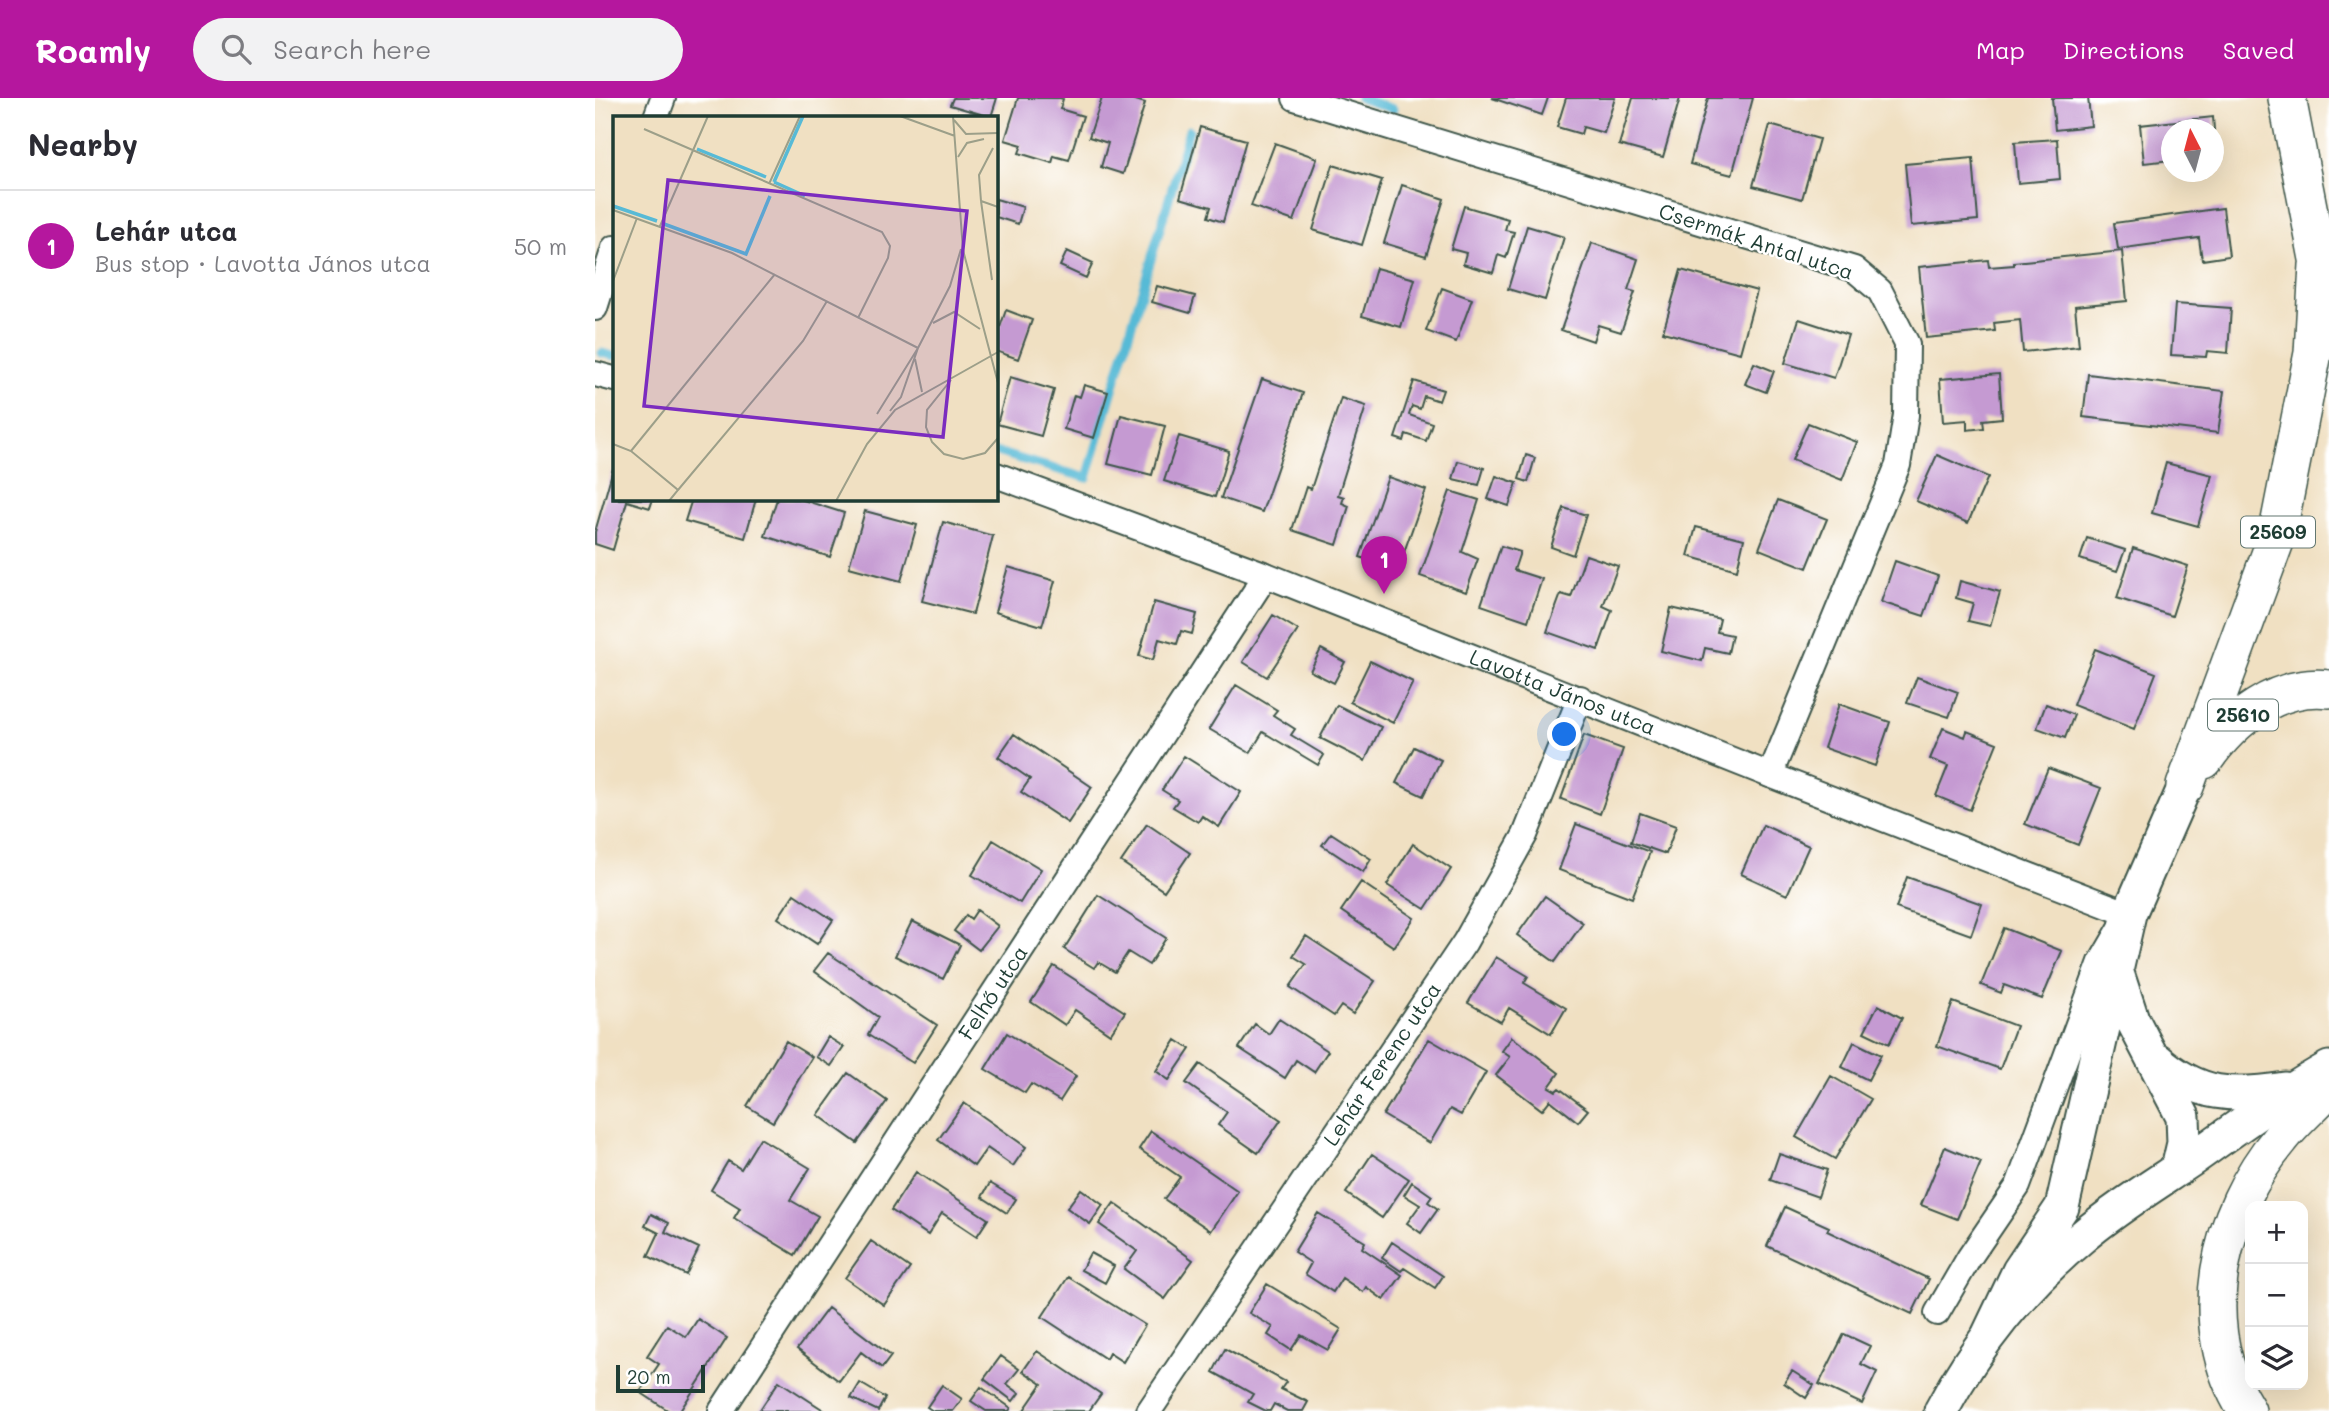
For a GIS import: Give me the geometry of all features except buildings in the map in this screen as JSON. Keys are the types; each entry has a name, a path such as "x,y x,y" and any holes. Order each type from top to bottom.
{"main road":[{"path":"2287,98 2329,312"},
{"name":"25609","path":"1987,1338 2019,1271 2061,1207 2129,914 2185,786 2277,536 2313,353 2318,265"},
{"name":"25610","path":"2185,786 2215,744 2244,714 2272,698 2318,688 2329,689"},
{"path":"2116,970 2132,1019 2183,1117 2184,1143 2178,1169"},
{"path":"2150,1054 2177,1078 2204,1090 2243,1096 2312,1088"},
{"path":"2247,1411 2224,1363 2217,1311 2219,1264 2232,1220 2254,1178 2312,1088 2329,1068"},
{"path":"1941,1411 1956,1382 1987,1338 2035,1282 2081,1238 2178,1169 2312,1088"}],"street":[{"path":"656,116 663,98"},
{"name":"Csermák Antal utca","path":"1295,98 1854,270 1880,290 1907,344 1906,415 1898,465 1770,775"},
{"path":"595,308 613,251"},
{"path":"595,374 613,379"},
{"name":"Lavotta János utca","path":"997,475 1266,575 2129,914"},
{"name":"Felhő utca","path":"721,1411 1266,575"},
{"name":"Lehár Ferenc utca","path":"1149,1411 1465,942 1525,835 1580,698"},
{"path":"1937,1313 1969,1258 2018,1186 2101,962 2129,914"}],"waterway":[{"path":"1360,98 1393,109"},
{"path":"997,452 1087,478 1189,130"},
{"path":"602,353 613,356"}],"place":[{"name":"Lehár utca","path":"1384,594"}]}
